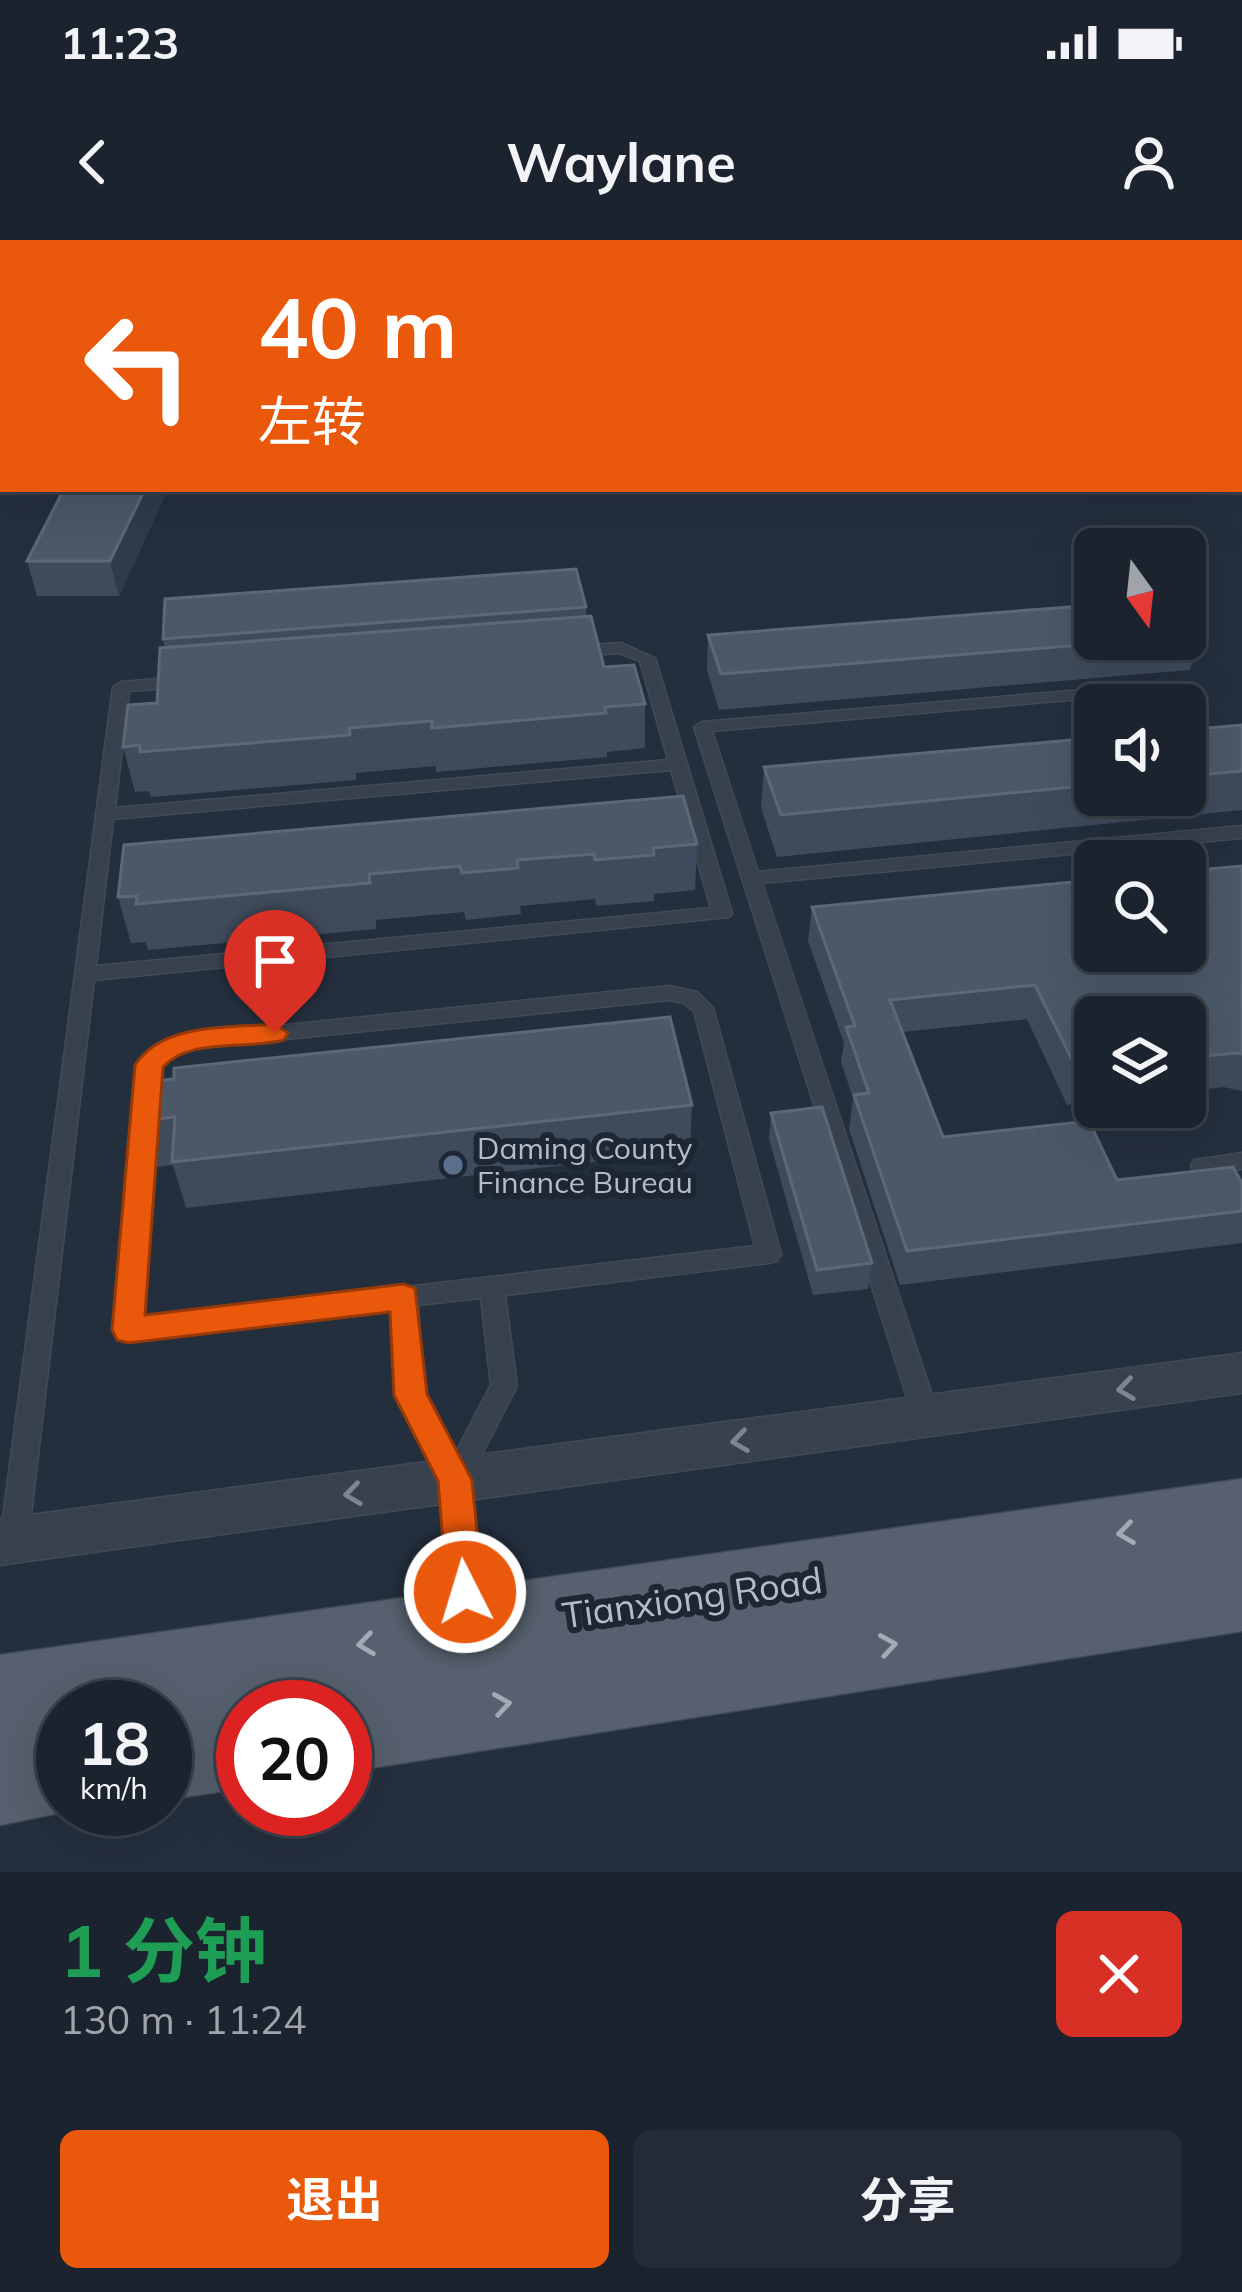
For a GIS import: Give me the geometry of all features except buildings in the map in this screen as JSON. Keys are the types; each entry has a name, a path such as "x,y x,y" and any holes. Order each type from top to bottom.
{"main road":[{"name":"Tianxiong Road","path":"0,1698 1242,1516"},
{"path":"372,1724 1242,1592"},
{"path":"0,1780 36,1774"}],"street":[{"path":"7,1541 1242,1373"}],"lane":[{"path":"85,974 722,913 647,658 621,648 549,653"},
{"path":"7,1541 121,687 216,680"},
{"path":"926,1416 703,727 1074,696"},
{"path":"105,814 678,764"},
{"path":"673,827 696,825"},
{"path":"752,878 1242,832"},
{"path":"97,879 120,877"},
{"path":"669,993 690,997 704,1008 769,1254 492,1286 128,1330 149,1065 161,1051 210,1040 669,993"},
{"path":"1202,1166 1242,1161"},
{"path":"455,1480 504,1386 492,1286"},
{"path":"404,1297 411,1395 455,1480 468,1629"}],"place":[{"name":"Daming County Finance Bureau","path":"453,1165"}],"route":[{"path":"275,1033 187,1042 161,1051 149,1065 128,1330 404,1297 411,1395 455,1480 465,1592"}]}
